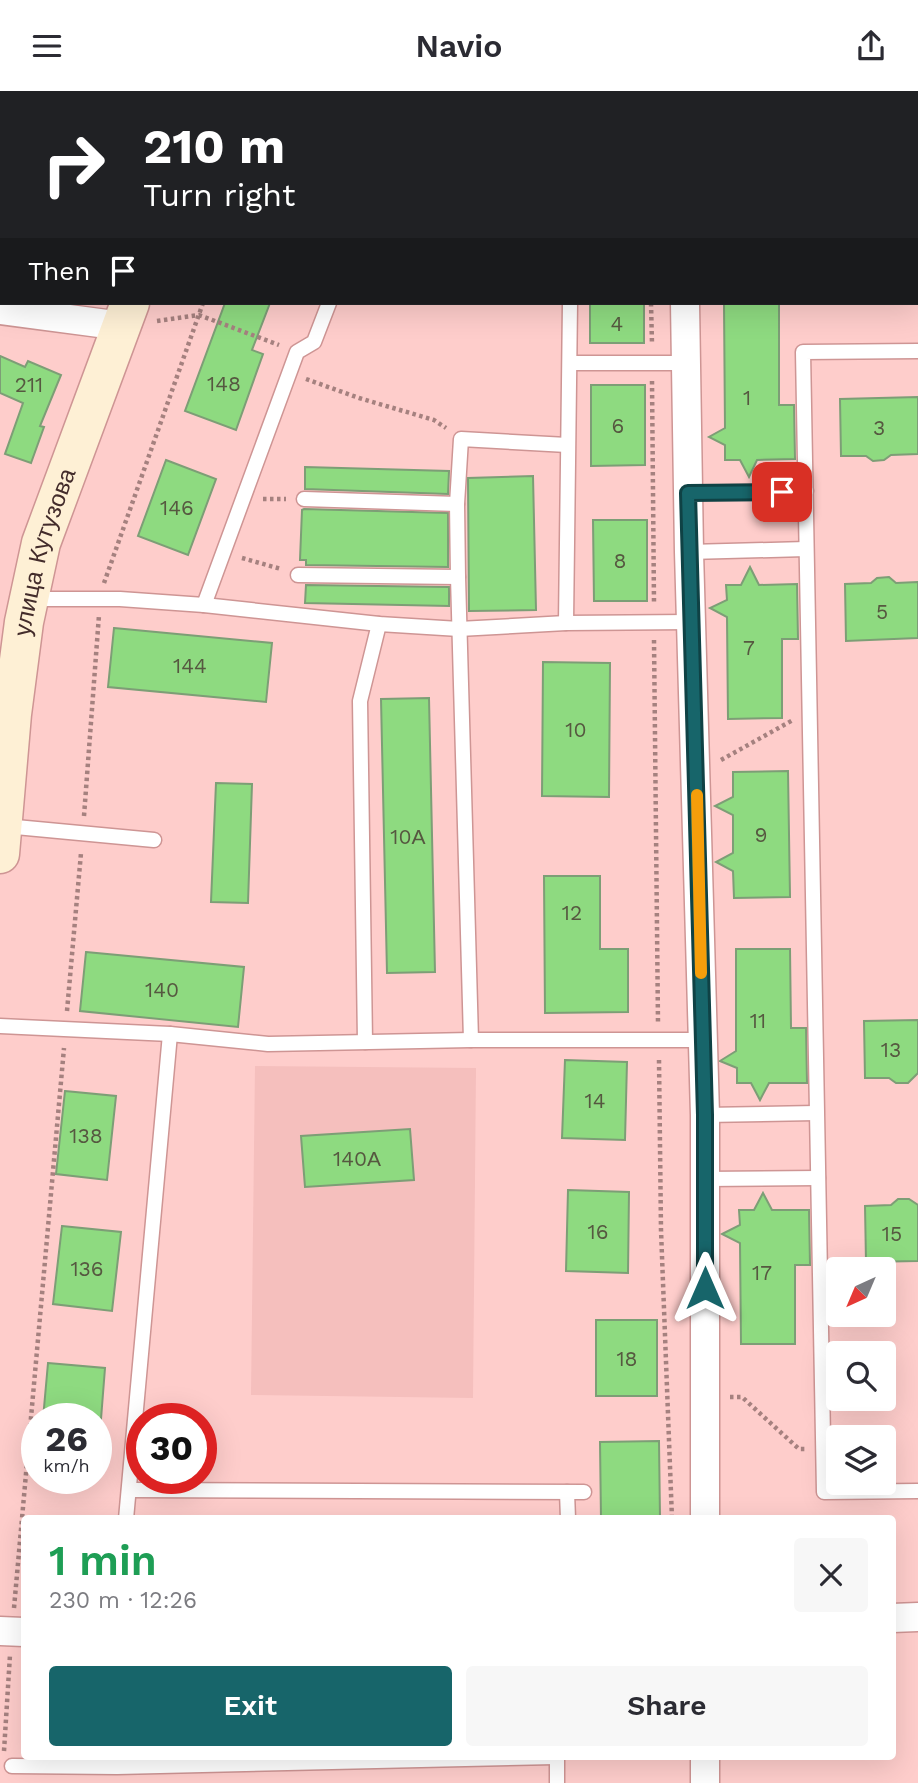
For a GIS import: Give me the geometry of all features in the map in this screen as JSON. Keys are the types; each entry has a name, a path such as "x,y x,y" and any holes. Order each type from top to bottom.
{"main road":[{"name":"улица Кутузова","path":"1,840 18,614 41,543 126,314"}],"street":[{"path":"685,305 705,1115 705,1515"},
{"path":"0,310 126,314"},
{"path":"896,1618 918,1617"},
{"path":"0,1631 21,1632"},
{"path":"705,1760 705,1783"}],"lane":[{"path":"204,605 297,352 314,342 328,305"},
{"path":"566,623 569,305"},
{"path":"918,351 803,352 824,1492 918,1491"},
{"path":"570,363 686,363"},
{"path":"471,1040 458,577 457,504 461,439 567,445"},
{"path":"688,493 806,491"},
{"path":"304,499 457,504"},
{"path":"690,552 806,549"},
{"path":"298,575 458,577"},
{"path":"18,614 120,599 459,629 566,623 691,622"},
{"path":"365,1042 360,701 379,624"},
{"path":"1,840 153,840"},
{"path":"0,1026 170,1034 268,1044 471,1040 703,1040"},
{"path":"137,1403 170,1034"},
{"path":"705,1115 817,1113"},
{"path":"705,1179 818,1178"},
{"path":"217,1490 584,1492"},
{"path":"567,1492 568,1515"},
{"path":"126,1515 129,1494"},
{"path":"12,1766 117,1767 424,1760"},
{"path":"556,1760 557,1783"},
{"path":"116,1783 117,1767"}],"path":[{"path":"651,305 661,1230 672,1515"},
{"path":"126,314 199,314 297,352"},
{"path":"289,373 359,398 434,420 461,439"},
{"path":"243,498 304,499"},
{"path":"224,552 298,575"},
{"path":"696,774 791,720 809,721"},
{"path":"705,1397 742,1397 799,1449 823,1448"}],"shaded area":[{"path":"255,1066 476,1068 473,1398 251,1395"}],"building":[{"path":"224,305 269,305 252,350 263,354 236,430 185,411"},
{"path":"590,305 644,305 644,343 590,343"},
{"path":"724,305 779,305 779,405 794,405 795,459 757,460 749,477 740,460 725,460 725,445 709,437 725,428"},
{"path":"0,356 25,367 28,361 61,375 40,426 44,427 31,463 5,454 23,403 0,393"},
{"path":"591,385 645,385 645,465 591,466"},
{"path":"918,397 918,454 891,455 884,460 873,461 866,456 841,456 840,399"},
{"path":"166,460 216,479 188,555 138,536"},
{"path":"305,467 449,471 448,494 305,489"},
{"path":"533,476 536,610 469,611 468,478"},
{"path":"304,509 448,513 448,567 306,565 306,560 300,560"},
{"path":"593,520 647,520 647,601 594,601"},
{"path":"750,567 759,585 797,584 798,639 782,639 782,718 728,719 727,617 710,608 727,600 726,585 741,585"},
{"path":"889,577 896,583 918,582 918,638 846,641 845,584 871,583 877,578"},
{"path":"306,585 449,587 449,606 305,603"},
{"path":"114,628 272,643 266,702 108,687"},
{"path":"543,662 610,663 609,797 542,796"},
{"path":"429,698 435,972 387,973 381,699"},
{"path":"788,771 790,897 734,898 733,871 716,862 733,853 733,815 715,806 733,797 733,772"},
{"path":"216,783 252,784 248,903 211,902"},
{"path":"544,876 600,876 600,949 628,949 628,1012 545,1013"},
{"path":"736,949 790,949 791,1028 806,1028 807,1083 769,1083 760,1100 751,1083 737,1083 737,1068 720,1061 736,1051"},
{"path":"86,952 244,967 238,1027 80,1011"},
{"path":"918,1020 918,1073 908,1083 896,1083 889,1078 865,1078 864,1021"},
{"path":"565,1060 627,1062 625,1140 562,1138"},
{"path":"65,1091 116,1096 107,1180 56,1174"},
{"path":"410,1129 414,1180 305,1187 301,1136"},
{"path":"568,1190 629,1192 628,1273 566,1271"},
{"path":"763,1193 772,1210 809,1210 810,1265 795,1265 795,1344 741,1344 740,1243 722,1234 740,1225 739,1210 754,1210"},
{"path":"898,1199 909,1199 918,1205 918,1261 896,1261 896,1257 866,1257 865,1206 891,1205"},
{"path":"62,1226 121,1232 112,1311 53,1304"},
{"path":"596,1320 657,1320 657,1396 596,1396"},
{"path":"48,1363 105,1368 102,1403 44,1403"},
{"path":"659,1441 660,1515 601,1515 600,1442"}],"slow traffic":[{"path":"697,795 701,973"}],"route":[{"path":"705,1288 705,1115 688,493 782,492"}]}
